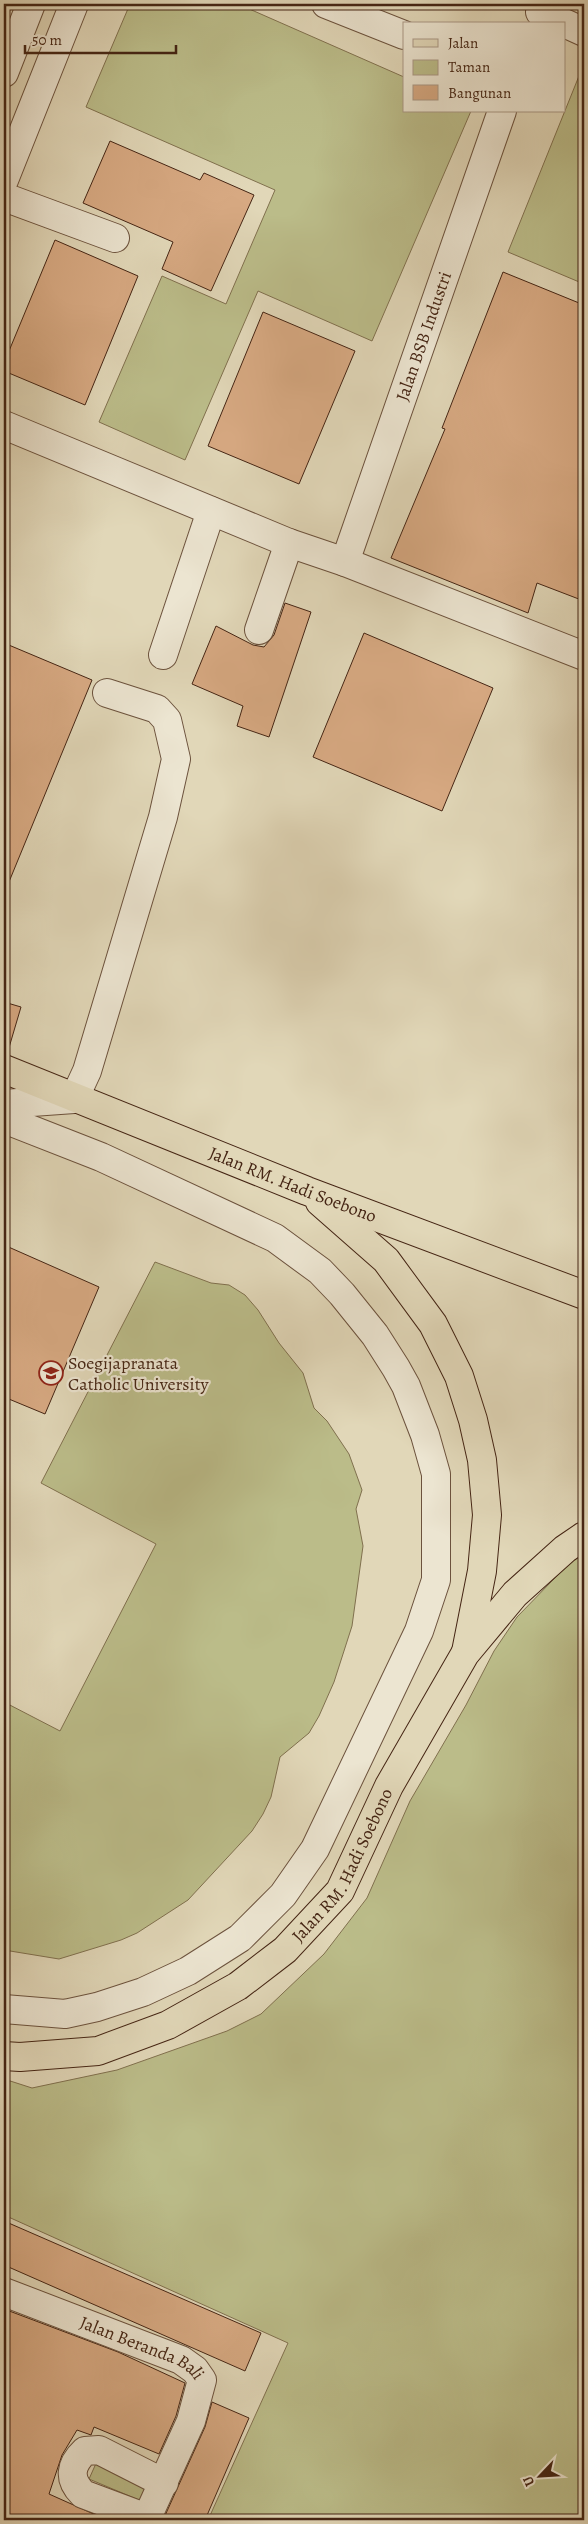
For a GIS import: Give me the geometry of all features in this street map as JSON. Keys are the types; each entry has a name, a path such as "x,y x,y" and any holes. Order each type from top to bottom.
{"main road":[{"name":"Jalan RM. Hadi Soebono","path":"4,1069 74,1099 307,1191 584,1295"},
{"path":"307,1191 386,1260 433,1324 459,1376 473,1420 482,1460 487,1514 482,1571 466,1654"},
{"name":"Jalan RM. Hadi Soebono","path":"4,2056 20,2057 98,2051 168,2025 238,1986 285,1950 340,1891 389,1786 466,1654 515,1594 564,1549 584,1536"}],"street":[{"path":"4,73 31,4"},
{"path":"4,180 74,4"},
{"path":"326,4 403,35"},
{"path":"540,13 561,22"},
{"path":"566,24 584,32"},
{"name":"Jalan BSB Industri","path":"345,562 502,112"},
{"path":"4,197 115,238"},
{"path":"4,425 289,543 345,562 584,656"},
{"path":"163,655 211,511"},
{"path":"259,630 289,543"},
{"path":"4,1104 74,1099 87,1071 163,817 176,759 167,720 157,709 107,693"},
{"path":"4,1119 101,1158 212,1207 274,1238 320,1271 342,1294 380,1344 406,1386 425,1435 436,1474 436,1580 419,1631 315,1849 284,1895 240,1938 188,1971 143,1992 65,2014 4,2009"},
{"name":"Jalan Beranda Bali","path":"4,2292 181,2360 194,2370 202,2380 201,2390 191,2421 164,2483 146,2519 83,2494 75,2486 72,2478 73,2468 85,2451 99,2450 164,2483"}],"green space":[{"path":"130,4 238,4 403,77 403,112 471,112 372,341 258,291 185,460 99,422 162,276 226,304 275,190 86,107"},
{"path":"581,71 584,72 584,284 508,252"},
{"path":"155,1262 211,1283 229,1285 245,1295 303,1373 314,1408 327,1421 349,1454 362,1490 356,1509 363,1546 352,1626 334,1682 319,1716 309,1733 280,1757 271,1797 263,1814 252,1831 188,1900 137,1933 121,1940 59,1959 4,1950 4,1702 60,1731 156,1544 41,1483"},
{"path":"584,1548 584,2520 208,2520 288,2343 4,2215 4,2079 32,2088 117,2070 227,2031 261,2014 324,1954 367,1898 410,1801 466,1705 494,1651 517,1617"},
{"path":"98,2459 154,2483 146,2503 89,2479"}],"building":[{"path":"110,141 200,180 204,173 254,195 211,291 162,269 173,242 83,203"},
{"path":"55,240 138,276 85,405 4,371 4,363"},
{"path":"503,272 584,305 584,601 537,583 528,613 391,558 445,429 442,428"},
{"path":"263,312 355,351 299,484 208,446"},
{"path":"285,603 311,612 269,737 237,726 243,706 192,684 216,626 253,645 264,647 274,635"},
{"path":"364,633 493,688 442,811 313,757"},
{"path":"4,643 92,680 4,894"},
{"path":"4,1002 21,1007 8,1051 4,1050"},
{"path":"4,1245 99,1287 45,1414 4,1397"},
{"path":"4,2221 261,2333 245,2371 4,2265"},
{"path":"4,2309 118,2352 185,2383 176,2416 159,2454 94,2427 91,2435 77,2430 62,2455 49,2494 107,2520 4,2520"},
{"path":"212,2402 249,2418 205,2520 163,2520 205,2427"}],"place":[{"name":"Soegijapranata Catholic University","path":"51,1373"}]}
